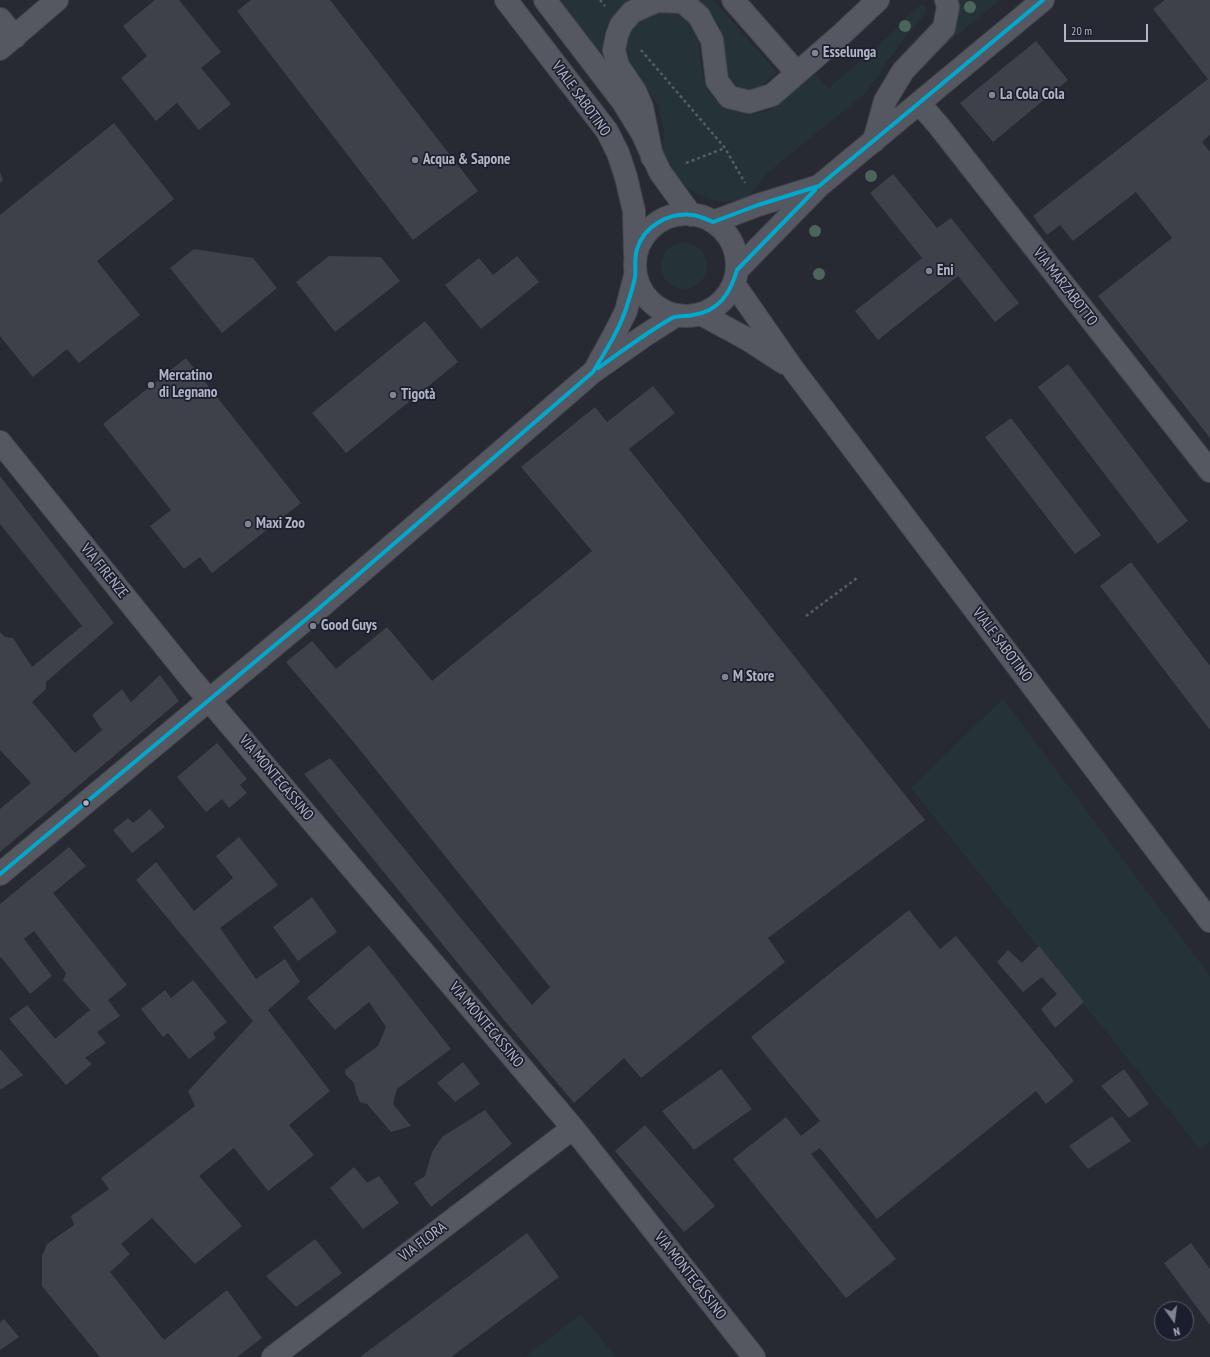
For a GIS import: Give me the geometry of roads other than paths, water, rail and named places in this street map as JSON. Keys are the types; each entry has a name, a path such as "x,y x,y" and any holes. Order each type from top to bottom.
{"street":[{"path":"0,19 7,43 57,0"},
{"name":"VIALE SABOTINO","path":"506,0 606,131 618,153 626,176 634,211 635,267"},
{"name":"VIALE SABOTINO","path":"545,0 623,102 642,133 660,172 691,215"},
{"path":"732,0 797,73"},
{"path":"652,157 642,107 635,90 618,66 614,50 621,25 632,12 657,1 683,2 699,16 712,40 717,82 729,97 749,102 772,95 843,33 878,0"},
{"path":"874,141 886,101 902,71 944,28 948,7 946,0"},
{"path":"635,267 640,290 650,302 662,311 677,316 689,316 701,314 715,307 726,297 735,277 819,186 1043,0"},
{"name":"VIA MARZABOTTO","path":"919,103 939,126 1210,471"},
{"path":"713,222 758,205 819,186"},
{"path":"593,372 626,311 640,243 648,230 661,221 675,215 691,215 702,217 713,222 724,231 731,242 736,256 735,277"},
{"name":"VIALE SABOTINO","path":"735,277 793,368 1210,922"},
{"name":"VIALE SABOTINO","path":"701,314 747,339 793,368"},
{"path":"0,874 316,611 593,372 644,336 677,316"},
{"name":"VIA FIRENZE","path":"0,442 156,637 209,700"},
{"name":"VIA MONTECASSINO","path":"209,700 573,1128 754,1357"},
{"name":"VIA FLORA","path":"273,1357 573,1128"}],"place":[{"name":"Esselunga","path":"815,53"},
{"name":"La Cola Cola","path":"992,95"},
{"name":"Acqua & Sapone","path":"415,160"},
{"name":"Eni","path":"929,271"},
{"name":"Mercatino di Legnano","path":"151,385"},
{"name":"Tigotà","path":"393,395"},
{"name":"Maxi Zoo","path":"248,524"},
{"name":"Good Guys","path":"313,626"},
{"name":"M Store","path":"725,677"}]}
